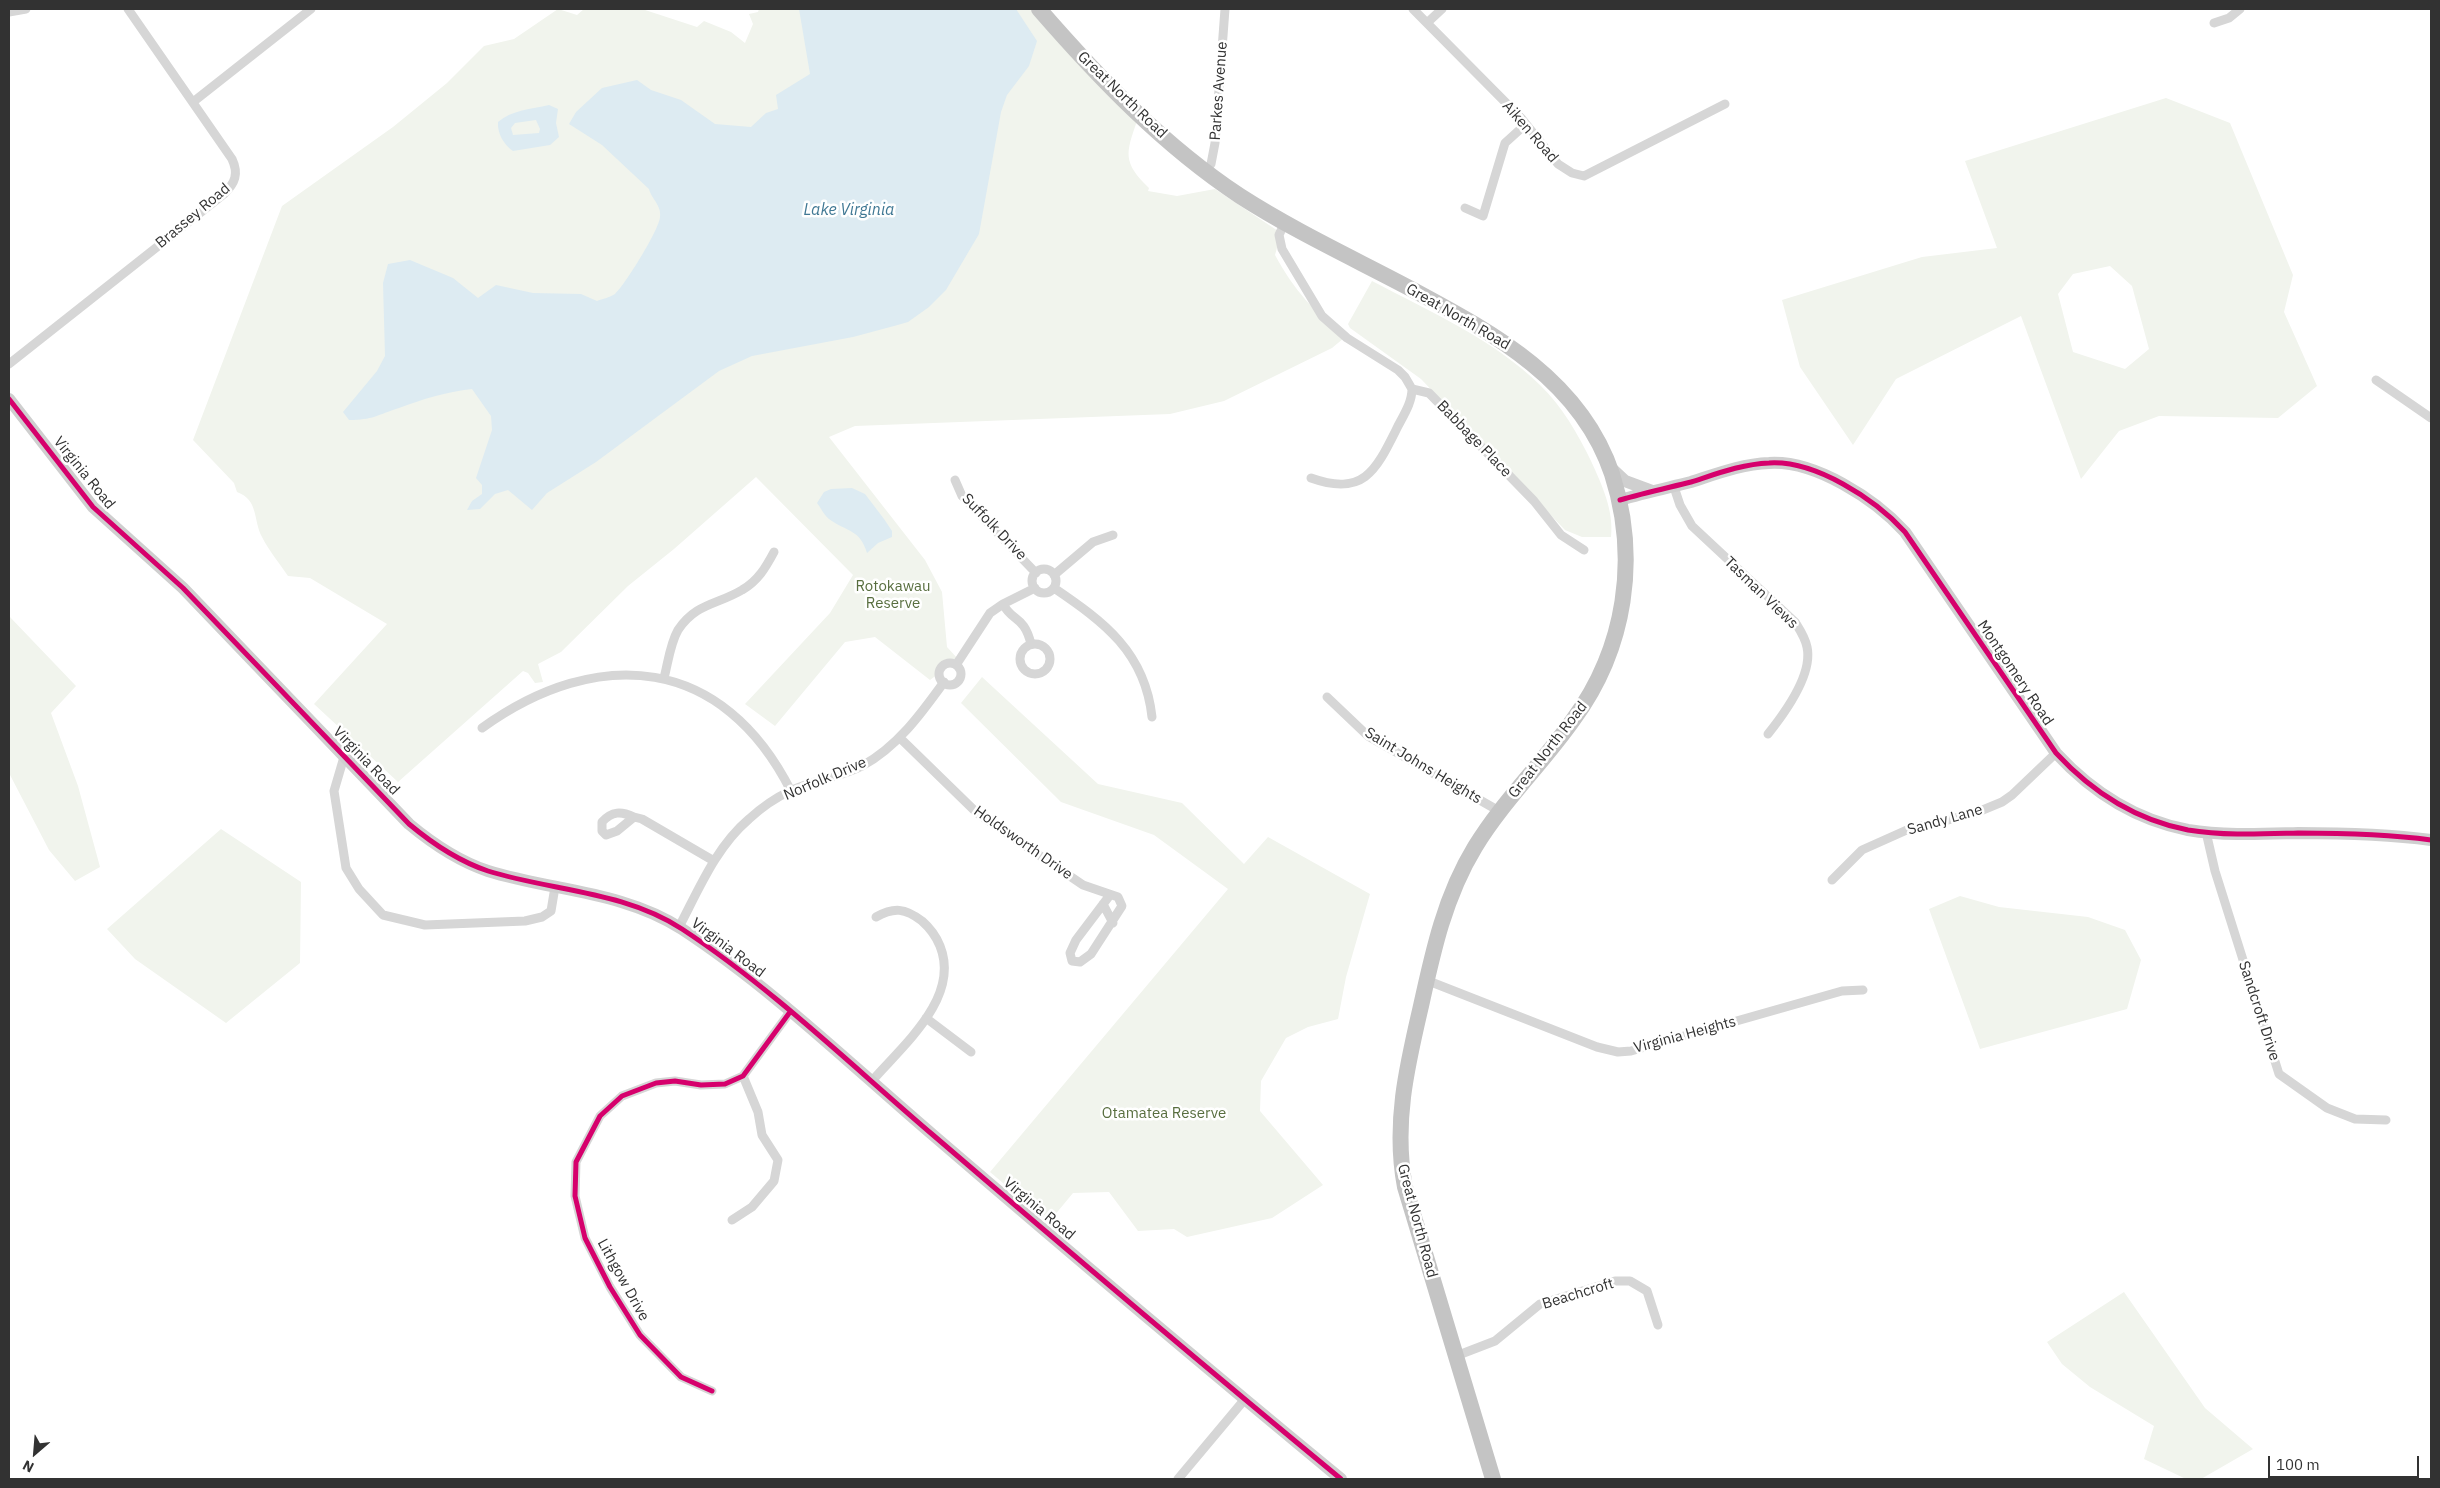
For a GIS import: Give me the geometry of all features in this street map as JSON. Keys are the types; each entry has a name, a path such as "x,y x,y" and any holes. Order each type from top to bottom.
{"highway":[{"name":"Great North Road","path":"1039,9 1104,82 1163,136 1238,194 1285,222 1481,327 1526,358 1569,400 1588,425 1610,467 1620,500 1627,552 1626,582 1621,614 1609,657 1588,699 1572,722 1499,811 1472,851 1455,883 1438,932 1426,980 1402,1099 1400,1159 1412,1215 1493,1479"}],"street":[{"path":"9,12 26,9"},
{"name":"Brassey Road","path":"9,364 231,187 235,180 235,166 128,9"},
{"path":"192,102 311,9"},
{"name":"Parkes Avenue","path":"1206,171 1211,164 1215,143 1225,9"},
{"name":"Aiken Road","path":"1413,9 1428,22 1526,124 1558,164 1572,173 1584,176 1725,104"},
{"path":"1428,22 1442,9"},
{"path":"2214,23 2229,18 2240,9"},
{"path":"1465,208 1483,216 1505,143 1526,124"},
{"name":"Babbage Place","path":"1285,222 1279,235 1282,250 1322,316 1347,338 1398,370 1412,389 1429,393 1534,501 1562,535 1584,550"},
{"path":"2376,380 2431,418"},
{"path":"1311,478 1324,482 1352,483 1373,472 1380,462 1410,402 1412,389"},
{"name":"Virginia Road","path":"9,399 93,507 183,588 409,824 433,843 459,859 485,870 636,906 678,927 731,964 1341,1479"},
{"name":"Montgomery Road","path":"1620,500 1735,469 1770,462 1791,465 1819,474 1867,498 1881,508 1905,532 2056,753 2092,787 2134,812 2171,826 2206,832 2356,834 2431,840"},
{"path":"1610,467 1625,481 1654,492"},
{"name":"Suffolk Drive","path":"955,480 962,496 1036,573"},
{"name":"Tasman Views","path":"1674,486 1680,505 1692,526 1795,622 1803,636 1808,653 1805,672 1785,712 1768,734"},
{"path":"1054,574 1093,542 1113,535"},
{"path":"664,678 671,646 677,632 685,621 695,611 742,590 755,580 774,552"},
{"path":"1046,570 1054,574 1056,580 1054,588 1046,593 1040,592 1035,588 1033,578 1036,573 1046,570"},
{"name":"Norfolk Drive","path":"956,665 984,619 1003,604 1035,588"},
{"path":"1054,588 1082,607 1123,643 1147,688 1152,717"},
{"path":"1003,604 1006,610 1018,618 1027,628 1030,644"},
{"name":"Norfolk Drive","path":"949,663 956,665 960,671 960,679 951,684 944,682 940,676 940,669 949,663"},
{"path":"482,728 508,709 542,691 565,684 617,675 644,675 664,678 684,684 740,719 765,747 790,791"},
{"name":"Norfolk Drive","path":"678,927 714,861 732,836 749,819 790,791 837,777 862,766 900,738 944,682"},
{"name":"Saint Johns Heights","path":"1328,697 1368,736 1499,811"},
{"name":"Holdsworth Drive","path":"900,738 977,813 1083,885 1110,895"},
{"name":"Sandy Lane","path":"1832,880 1862,850 1909,829 1973,814 2002,802 2012,796 2056,753"},
{"name":"Virginia Road","path":"344,758 334,791 346,868 358,889 383,915 425,925 525,921 542,917 551,911 555,887"},
{"path":"634,818 642,819 714,861"},
{"name":"Sandcroft Drive","path":"2206,832 2214,870 2279,1074 2327,1108 2355,1119 2386,1120"},
{"path":"1110,895 1118,897 1122,906 1113,923 1091,954 1080,962 1072,961 1070,953 1076,940 1103,904 1110,895"},
{"path":"1103,904 1113,923"},
{"path":"871,1082 926,1018 937,1001 943,986 946,970 944,955 938,940 928,926 903,911 890,910 876,917"},
{"name":"Virginia Heights","path":"1426,980 1597,1047 1618,1052 1631,1051 1842,992 1863,990"},
{"path":"732,1220 752,1206 774,1181 778,1160 762,1135 758,1112 744,1076 790,1012"},
{"path":"926,1018 971,1052"},
{"name":"Lithgow Drive","path":"712,1391 681,1377 640,1335 610,1288 585,1238 575,1196 576,1162 600,1116 622,1096 656,1083 675,1081 701,1085 725,1084 744,1076"},
{"name":"Beachcroft","path":"1456,1356 1495,1341 1540,1304 1615,1281 1630,1281 1647,1291 1658,1325"},
{"path":"1178,1479 1245,1399"}],"green space":[{"name":"Rotokawau Reserve","path":"558,9 577,15 584,9 642,9 697,27 704,21 731,32 745,43 753,24 749,14 758,12 759,9 1031,9 1137,121 1130,141 1130,164 1149,188 1148,191 1177,196 1215,189 1281,233 1275,255 1282,268 1306,300 1344,338 1332,348 1224,401 1170,414 855,426 829,437 925,560 942,592 947,647 958,659 930,680 875,637 845,642 775,726 745,704 830,613 853,575 756,477 674,549 628,586 561,652 538,664 543,682 535,683 528,673 523,671 398,782 314,704 387,624 310,578 288,576 262,537 249,500 237,492 234,483 193,440 282,206 393,127 447,83 484,46 514,39"},
{"path":"2166,98 2230,123 2293,275 2284,312 2317,386 2278,418 2159,416 2119,431 2081,479 2021,316 1896,379 1853,445 1800,367 1782,300 1922,257 1997,248 1965,161","holes":["2110,266 2132,286 2149,349 2125,369 2073,352 2058,294 2073,274"]},
{"path":"1372,281 1438,315 1481,340 1522,369 1548,393 1575,431 1595,470 1609,508 1611,537 1582,537 1565,530 1421,379 1350,328 1348,324"},
{"path":"9,616 76,686 51,713 78,786 100,867 75,881 49,850 9,773"},
{"name":"Otamatea Reserve","path":"982,677 1098,784 1182,803 1244,864 1268,837 1370,894 1346,977 1338,1019 1308,1027 1286,1038 1261,1081 1260,1111 1323,1185 1272,1218 1187,1237 1174,1229 1138,1231 1109,1192 1073,1193 1049,1222 990,1172 1228,889 1154,835 1061,802 961,703"},
{"path":"221,829 301,882 300,963 226,1023 135,959 107,929"},
{"path":"1960,896 1999,907 2088,917 2125,930 2141,960 2127,1009 1980,1049 1929,909"},
{"path":"2124,1292 2205,1408 2253,1449 2201,1479 2186,1479 2144,1459 2154,1426 2090,1387 2062,1364 2047,1342"}],"water":[{"name":"Lake Virginia","path":"799,9 1016,9 1037,41 1029,66 1007,95 1001,112 979,234 946,290 929,307 908,322 853,337 752,356 719,371 596,462 547,493 532,510 508,490 495,494 480,509 467,510 472,501 482,494 482,485 476,478 492,430 491,416 472,389 435,396 370,418 349,420 343,412 377,371 385,356 383,283 388,264 410,260 453,278 478,298 496,285 533,293 581,294 597,301 615,294 648,245 658,224 660,213 649,189 602,145 569,124 576,112 602,88 637,80 651,90 681,100 715,124 751,127 766,113 778,109 776,95 810,74"},
{"path":"549,105 558,109 556,123 559,137 550,145 513,151 502,138 498,122 516,112","holes":["536,120 540,129 539,133 513,135 511,128 515,123"]},
{"path":"852,488 865,494 892,531 892,537 878,543 867,553 861,539 857,535 829,519 817,503 824,492 831,489"}],"cycle path":[{"path":"9,399 93,507 183,588 409,824 437,845 477,867 512,878 587,893 636,907 660,916 715,952 748,976 810,1028 1034,1222 1341,1479"},
{"path":"1620,500 1749,465 1787,464 1824,475 1861,495 1878,507 1905,532 2056,753 2084,780 2116,802 2150,819 2202,832 2348,834 2398,836 2431,840"},
{"path":"712,1391 681,1377 640,1335 610,1287 585,1238 575,1196 576,1162 600,1116 622,1096 656,1083 675,1081 701,1085 725,1084 743,1076 790,1012"}]}
